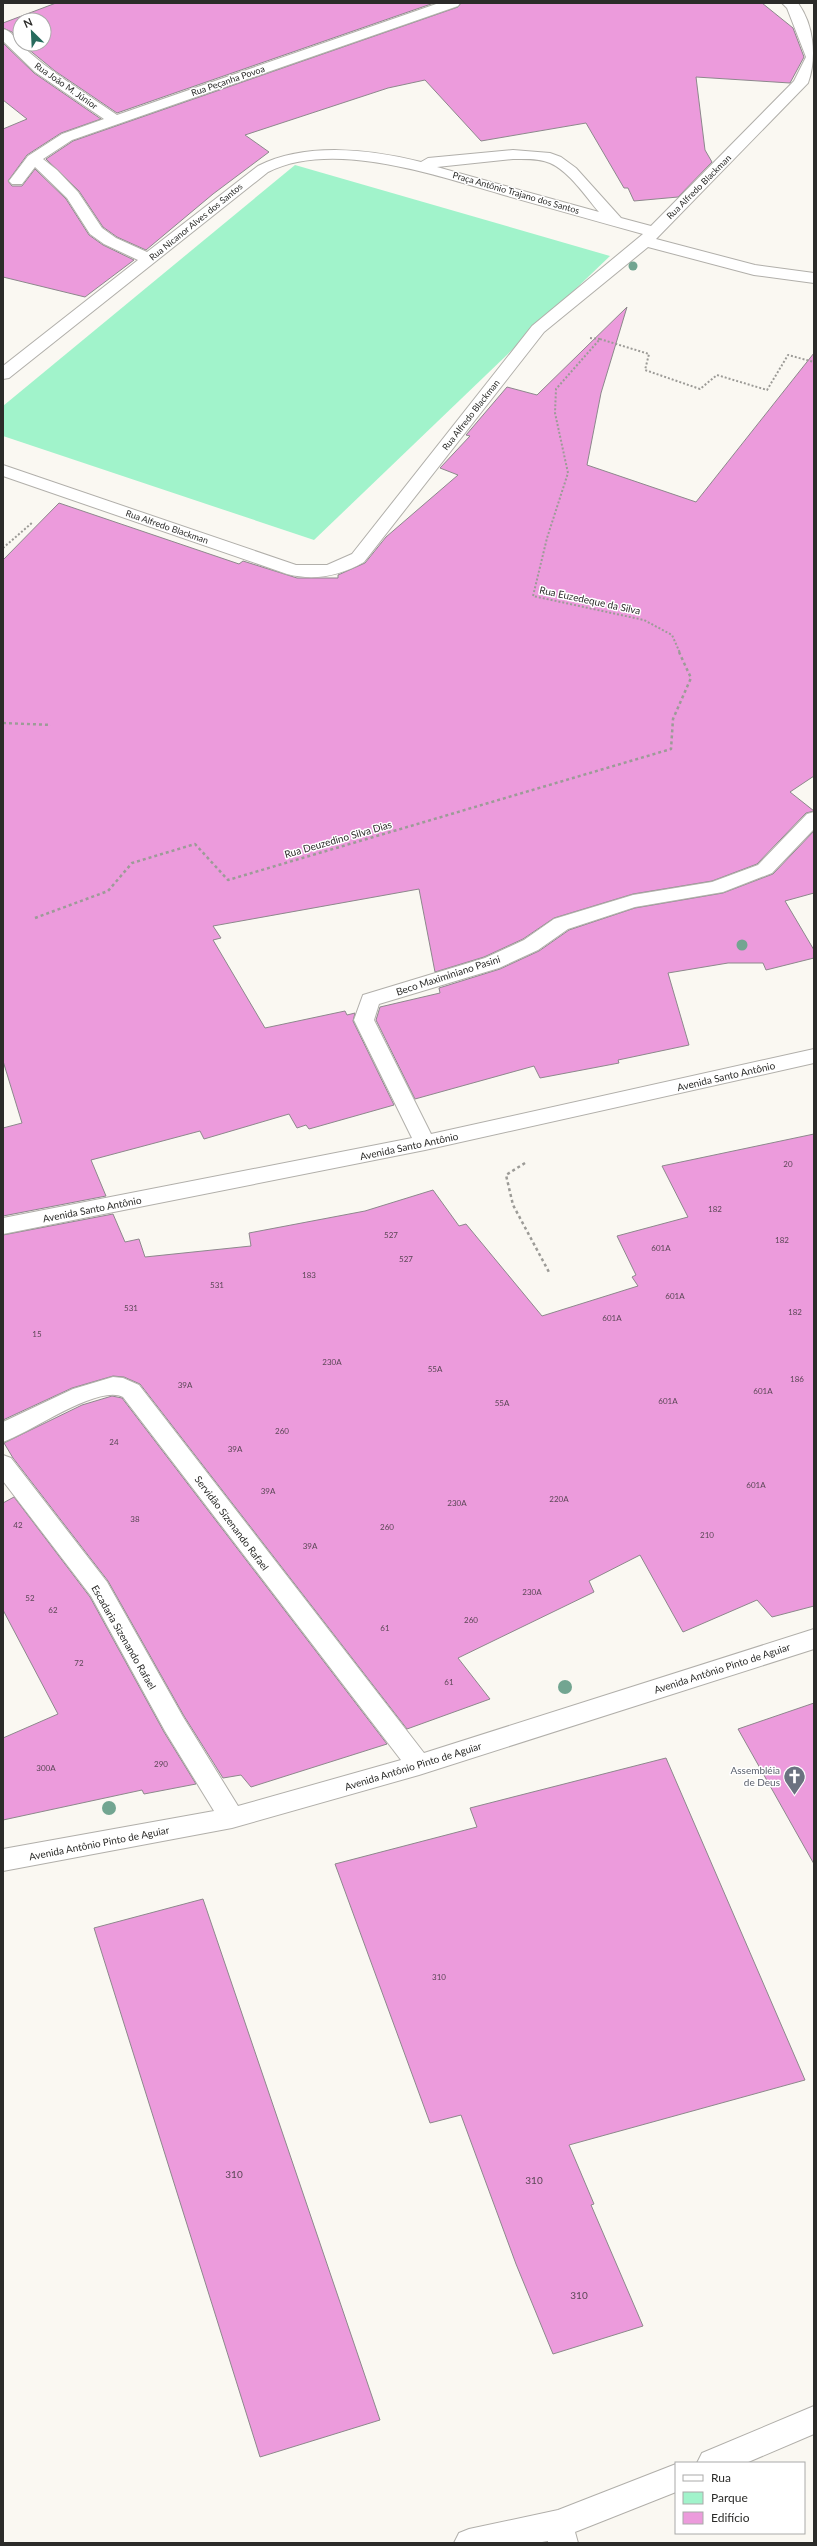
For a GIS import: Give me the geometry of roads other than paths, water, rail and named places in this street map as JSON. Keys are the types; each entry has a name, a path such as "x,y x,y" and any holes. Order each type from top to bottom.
{"street":[{"name":"Rua Peçanha Povoa","path":"17,181 34,159 67,137 453,3"},
{"name":"Rua Alfredo Blackman","path":"3,470 293,570 313,573 330,571 346,566 358,558 538,329 650,236 801,83 814,57 793,6 789,3"},
{"name":"Rua João M. Júnior","path":"3,33 40,69 115,120"},
{"name":"Rua Nicanor Alves dos Santos","path":"10,361 149,259 263,168 281,160 301,155 346,155 414,165"},
{"path":"414,165 524,155 548,157 566,168 617,223 650,236 754,270 814,278"},
{"path":"34,159 52,173 73,195 96,231 110,241 149,259"},
{"name":"Praça Antônio Trajano dos Santos","path":"414,165 617,223"},
{"path":"3,374 10,361"},
{"name":"Beco Maximiniano Pasini","path":"425,1143 364,1020 370,1000 492,963 531,945 561,924 634,901 716,888 765,869 814,818"},
{"name":"Avenida Santo Antônio","path":"3,1226 425,1143 814,1056"},
{"name":"Servidão Sizenando Rafael","path":"3,1433 27,1417 101,1388 122,1386 130,1391 419,1765"},
{"name":"Escadaria Sizenando Rafael","path":"3,1464 99,1589 174,1724 232,1818"},
{"name":"Avenida Antônio Pinto de Aguiar","path":"3,1860 232,1818 419,1765 814,1638"},
{"path":"714,2462 814,2420"},
{"path":"469,2543 561,2534 675,2478"}],"place":[{"name":"Assembléia de Deus","path":"795,1796"}]}
